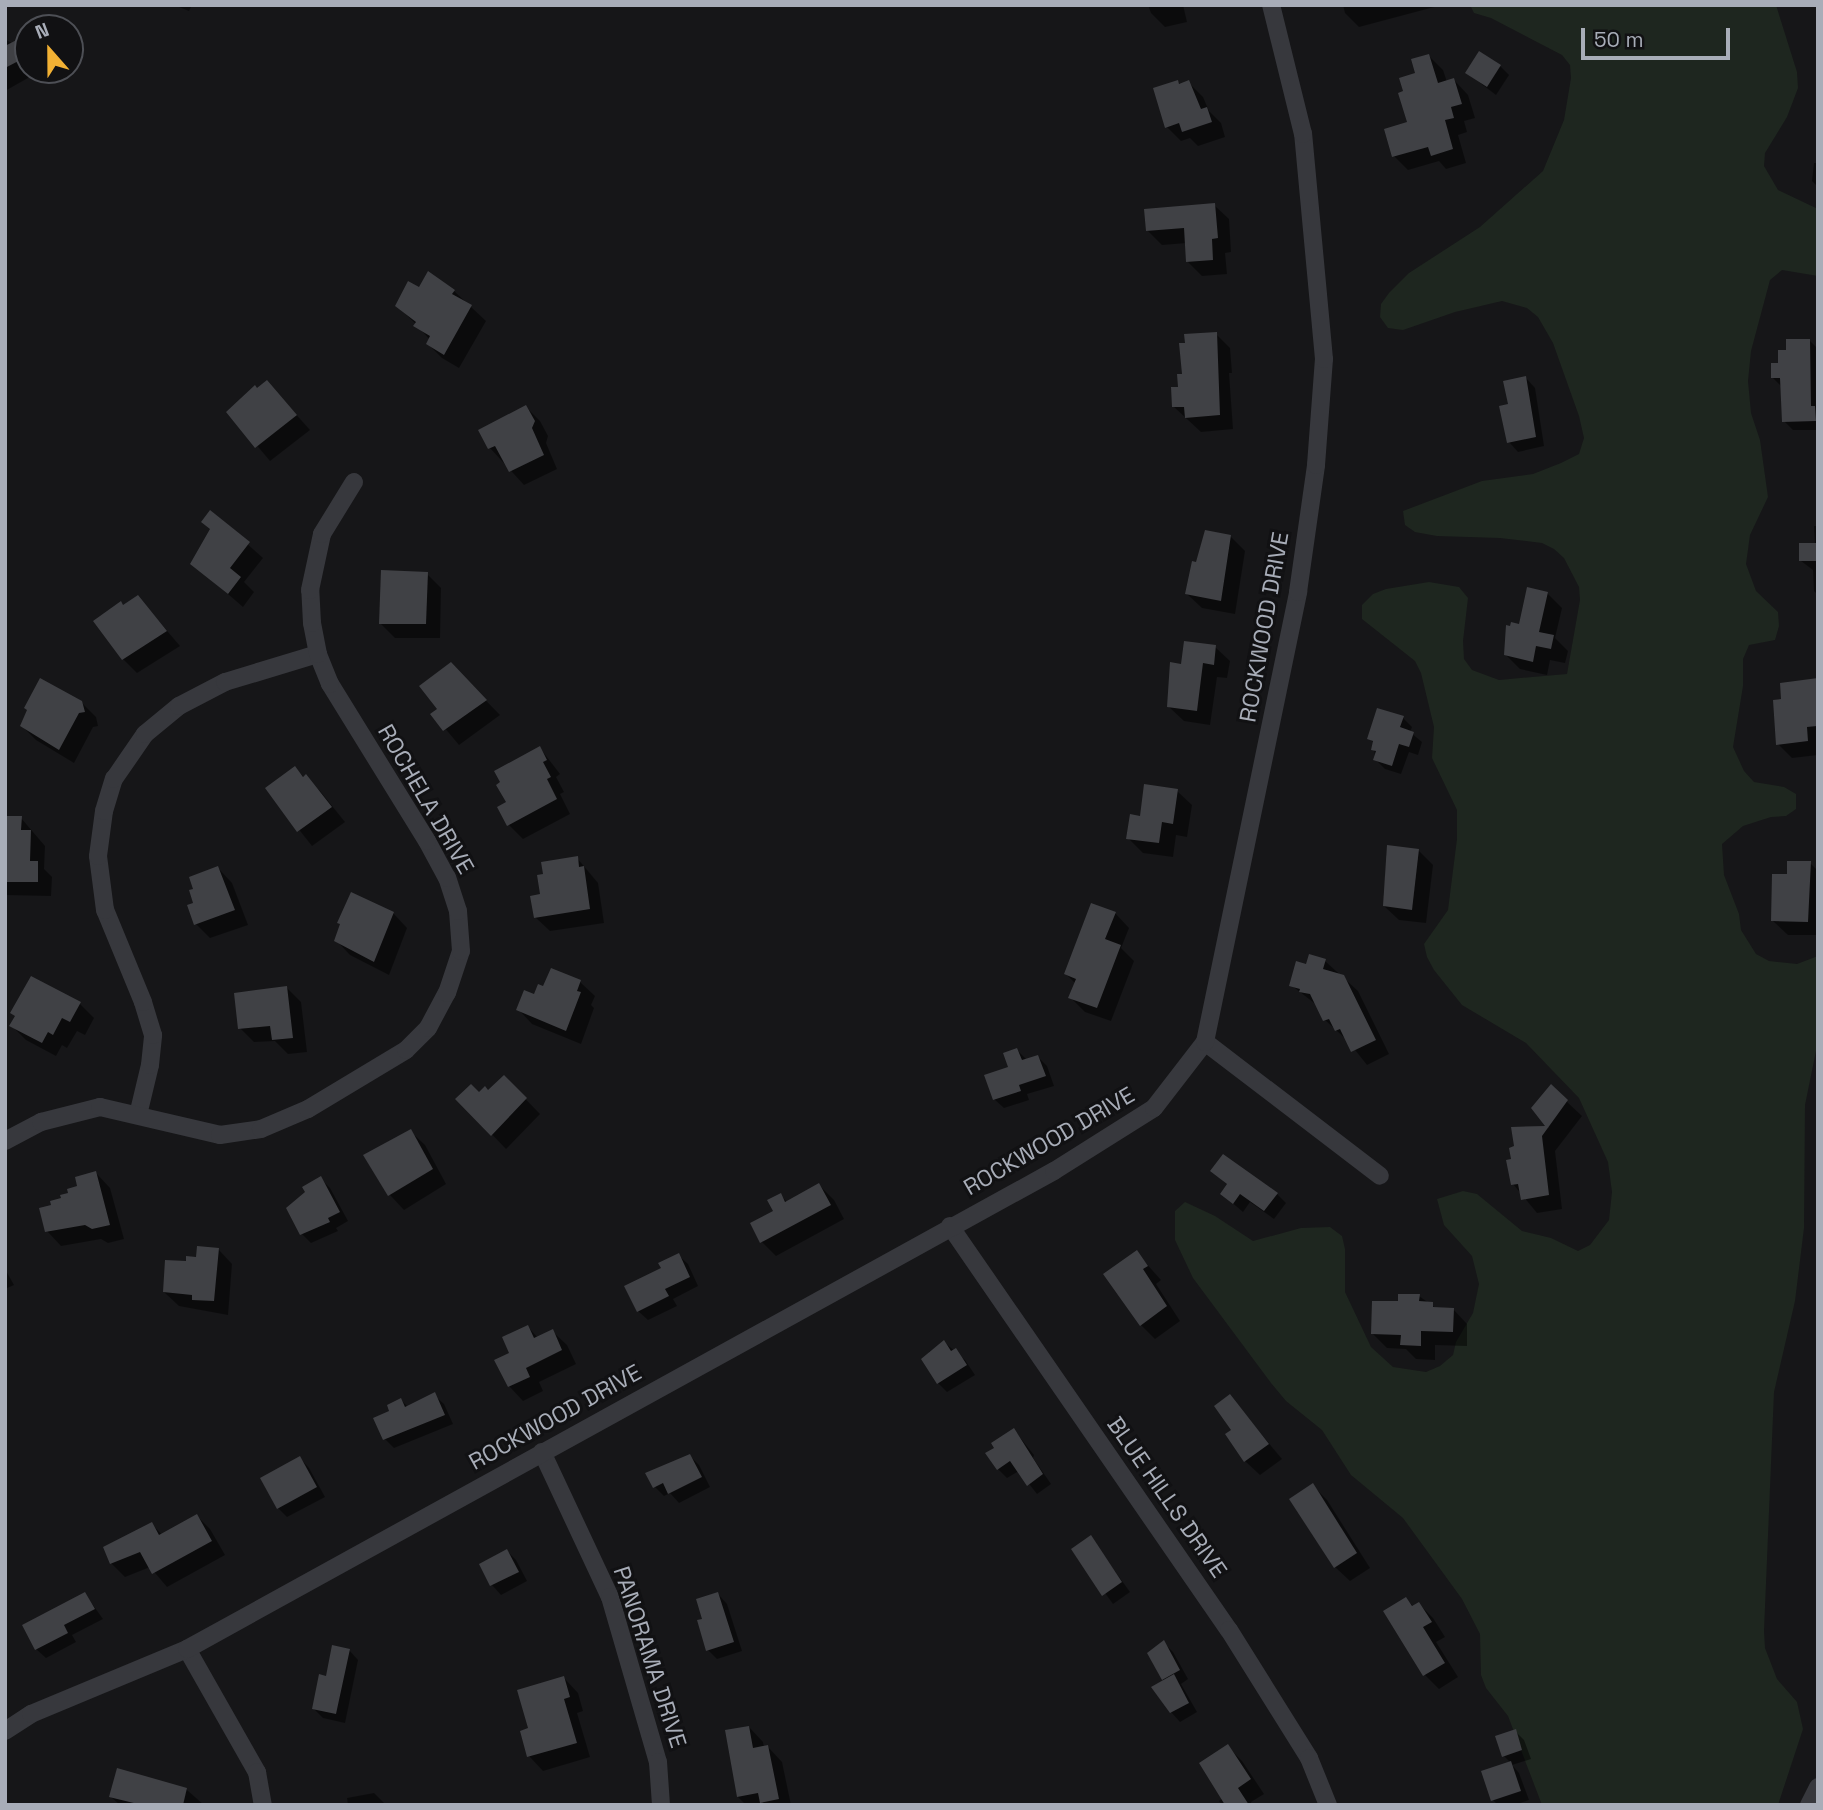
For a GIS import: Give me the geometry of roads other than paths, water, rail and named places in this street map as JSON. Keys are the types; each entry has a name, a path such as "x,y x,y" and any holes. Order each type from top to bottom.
{"street":[{"name":"ROCKWOOD DRIVE","path":"5,1731 31,1714 187,1649 1054,1171 1154,1108 1205,1042 1298,592 1316,465 1324,359 1303,134 1271,5"},
{"name":"ROCHELA DRIVE","path":"5,1141 41,1122 71,1112 100,1107 220,1135 261,1129 308,1109 406,1050 428,1028 447,993 461,951 458,911 447,878 330,684 318,654 310,590 314,559 321,534 354,482"},
{"path":"138,1115 150,1065 153,1035 143,1002 106,910 98,856 104,811 114,779 145,734 179,706 225,682 318,654"},
{"path":"1205,1042 1380,1176"},
{"name":"BLUE HILLS DRIVE","path":"950,1226 1229,1630 1309,1758 1328,1805"},
{"name":"PANORAMA DRIVE","path":"541,1452 610,1597 658,1762 661,1805"},
{"path":"187,1649 257,1772 263,1805"},
{"path":"1809,1805 1818,1787"}]}
